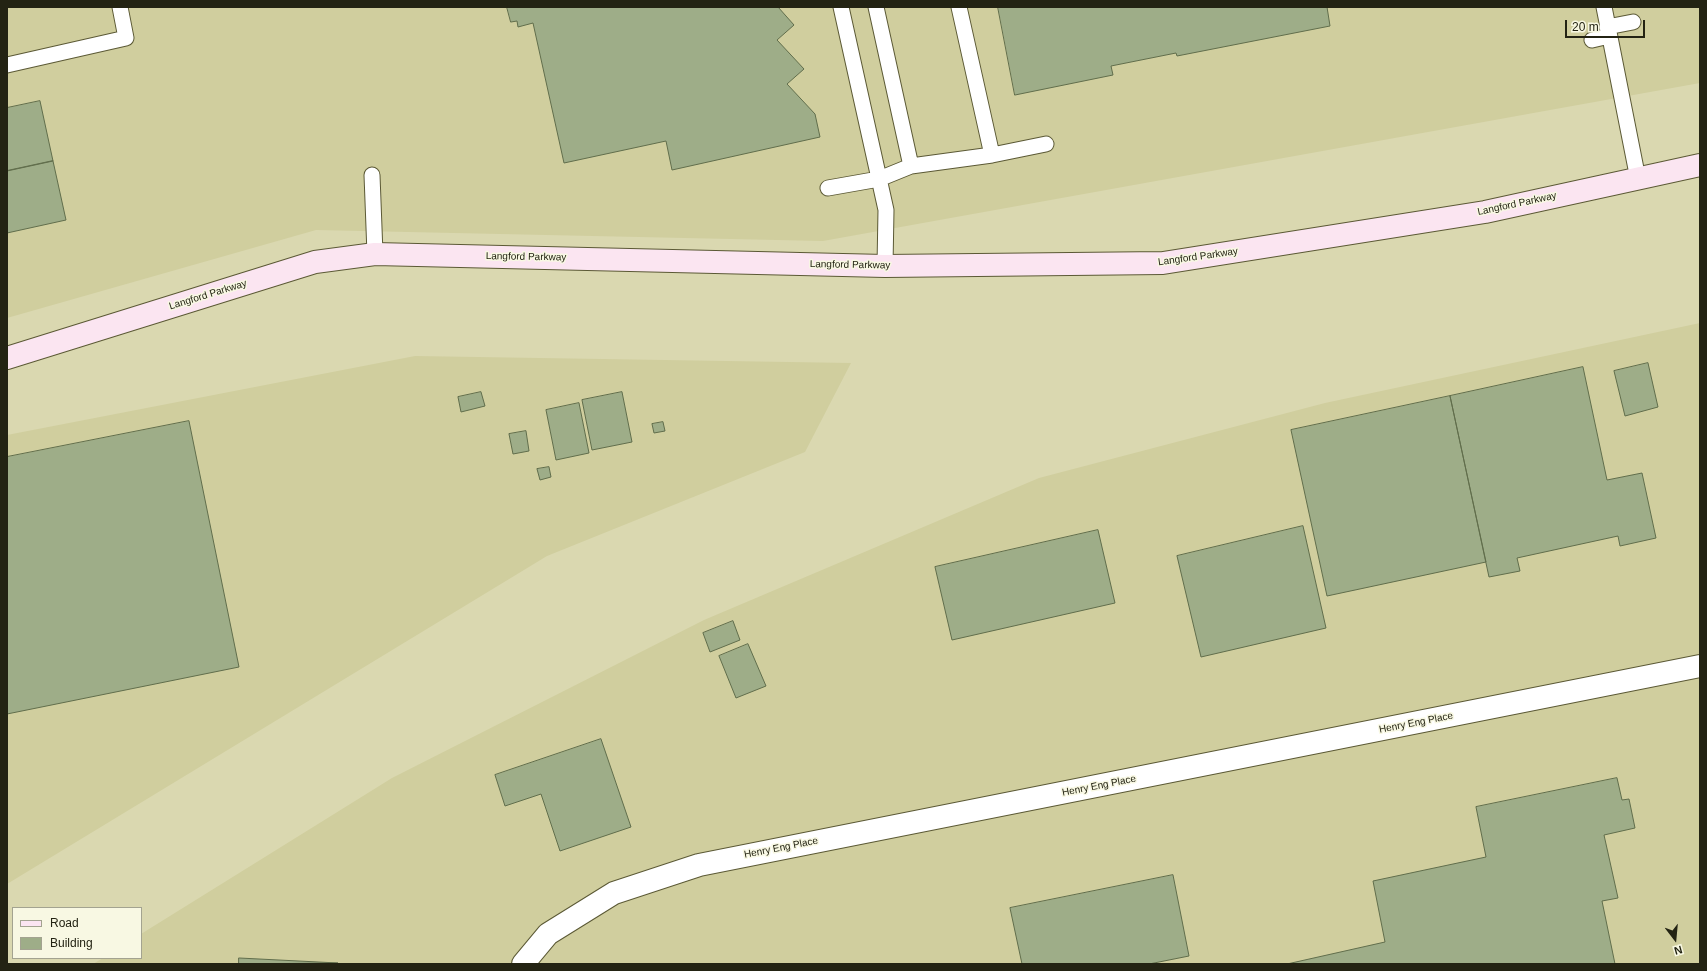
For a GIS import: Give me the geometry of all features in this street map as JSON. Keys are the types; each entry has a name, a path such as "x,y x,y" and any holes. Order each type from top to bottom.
{"main road":[{"name":"Langford Parkway","path":"7,358 315,262 375,254 885,266 1163,263 1485,212 1700,165"}],"street":[{"name":"Henry Eng Place","path":"524,964 548,934 614,893 699,864 1700,666"}],"lane":[{"path":"7,65 126,38 120,7"},
{"path":"841,7 886,210 885,266"},
{"path":"876,7 911,166"},
{"path":"959,7 992,155"},
{"path":"1604,7 1638,178"},
{"path":"1592,40 1608,31 1633,22"},
{"path":"828,188 879,179 911,166 992,155 1046,144"},
{"path":"372,175 375,254"}],"shaded area":[{"path":"7,7 1700,7 1700,83 823,241 316,230 7,318"},
{"path":"1700,323 1700,964 93,964 101,959 142,959 142,933 392,778 704,620 1039,478 1325,403"},
{"path":"415,356 851,363 805,452 547,556 7,884 7,435"}],"building":[{"path":"507,7 778,7 794,25 777,40 804,69 787,84 815,114 820,137 672,170 666,141 564,163 533,23 518,27 517,21 511,22"},
{"path":"998,7 1327,7 1330,26 1177,56 1176,53 1111,66 1113,75 1015,95"},
{"path":"40,101 53,161 7,171 7,108"},
{"path":"53,161 66,220 7,233 7,171"},
{"path":"1648,363 1658,407 1625,416 1614,371"},
{"path":"1583,367 1607,480 1642,473 1656,538 1620,546 1618,536 1517,558 1520,571 1489,577 1450,396"},
{"path":"481,392 485,406 461,412 458,397"},
{"path":"622,392 632,442 592,450 582,400"},
{"path":"1450,396 1486,562 1327,596 1291,430"},
{"path":"579,403 589,453 556,460 546,410"},
{"path":"189,421 239,667 7,714 7,457"},
{"path":"663,422 665,431 654,433 652,424"},
{"path":"526,431 529,451 513,454 509,434"},
{"path":"549,467 551,477 540,480 537,469"},
{"path":"1303,526 1326,628 1201,657 1177,556"},
{"path":"1098,530 1115,603 952,640 935,567"},
{"path":"733,621 740,640 710,652 703,633"},
{"path":"748,644 766,686 736,698 719,656"},
{"path":"601,739 631,827 560,851 541,794 505,806 495,775"},
{"path":"1617,778 1622,800 1629,799 1635,828 1604,835 1618,898 1602,901 1615,964 1287,964 1385,942 1373,881 1486,857 1476,807"},
{"path":"1173,875 1189,956 1149,964 1022,964 1010,908"},
{"path":"239,958 338,963 239,964"}]}
